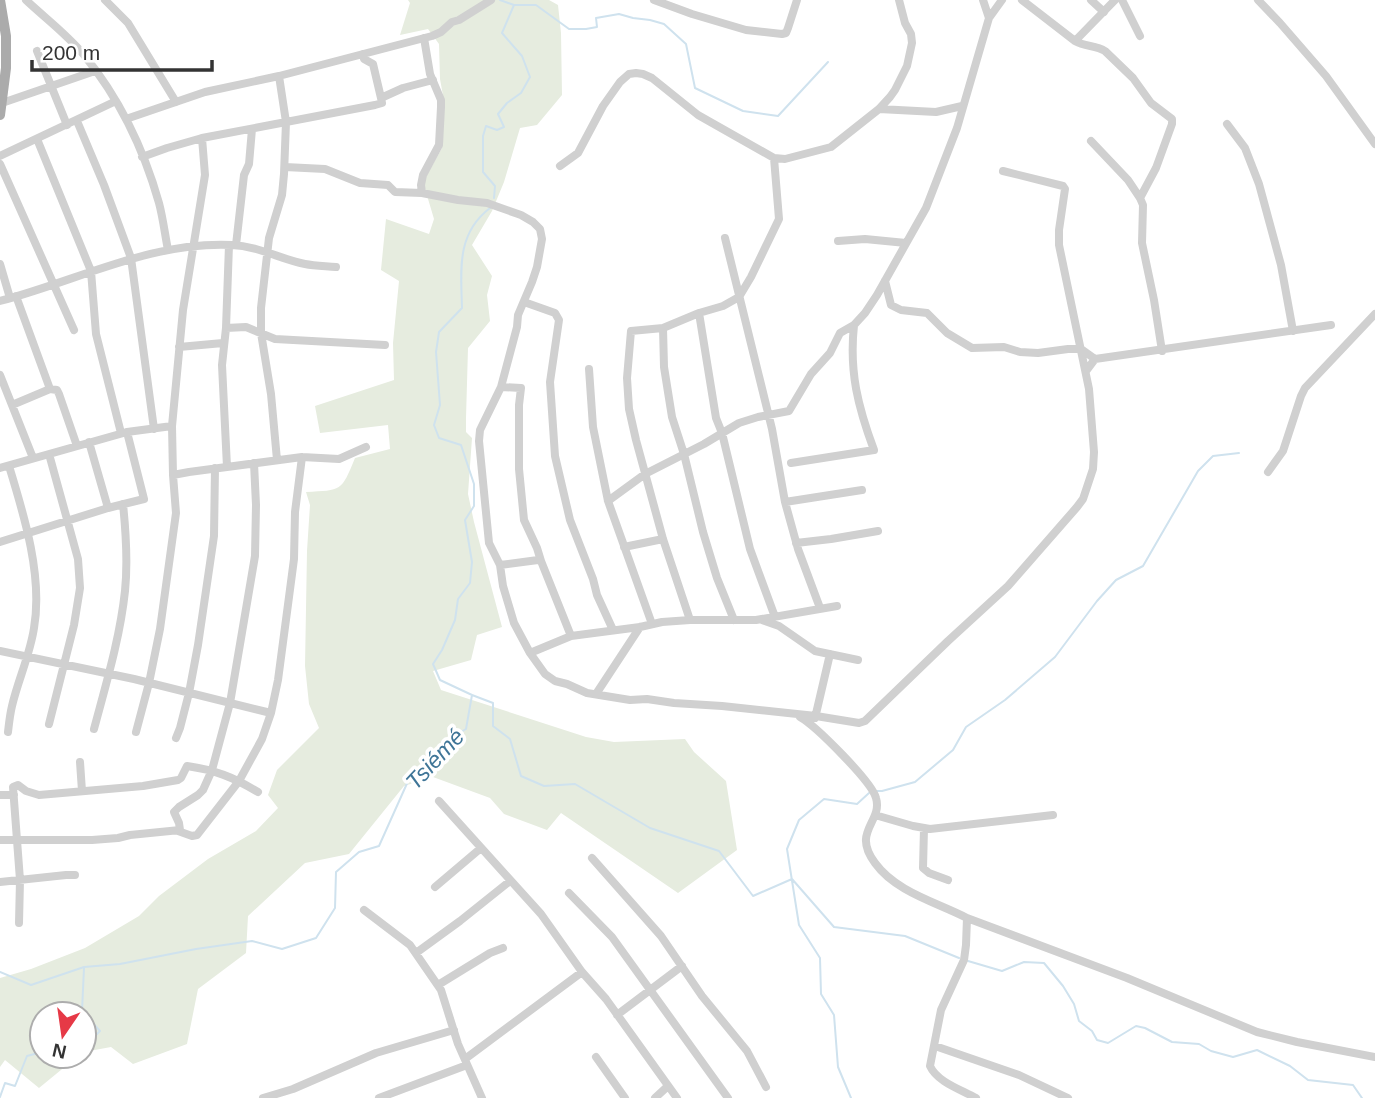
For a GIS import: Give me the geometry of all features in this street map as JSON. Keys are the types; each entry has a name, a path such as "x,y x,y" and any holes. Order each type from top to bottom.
{"main road":[{"path":"0,1 6,36 6,68 1,109"}],"street":[{"path":"26,0 76,46 116,101 142,157 159,204 168,250"},
{"path":"105,0 128,23 176,102"},
{"path":"126,120 205,92 424,38 441,32 452,22 491,0"},
{"path":"654,0 746,30 782,34 788,29 797,0"},
{"path":"560,166 578,153 603,106 620,82 629,74 636,73 652,78 698,115 774,158 785,159 831,147 879,109 895,90 907,66 912,43 911,34 899,0"},
{"path":"983,0 989,18"},
{"path":"608,501 645,474 739,423 789,411 811,374 830,353 840,333 865,313 926,208 957,128 989,18 1002,0"},
{"path":"1021,0 1075,41 1105,51 1133,78 1151,103 1172,119 1156,168 1140,198"},
{"path":"1091,0 1104,12"},
{"path":"1075,41 1115,0"},
{"path":"1122,0 1140,36"},
{"path":"1258,0 1326,76 1375,144"},
{"path":"422,193 423,175 439,145 440,100 430,74 424,38"},
{"path":"37,51 67,125"},
{"path":"142,157 202,138 382,103 373,64 364,59 363,54"},
{"path":"1,109 52,86 95,71"},
{"path":"277,460 271,394 261,333 261,308 269,238 282,195 285,167 286,122 278,75"},
{"path":"381,98 403,88 433,80"},
{"path":"0,156 116,101"},
{"path":"879,109 936,112 962,106"},
{"path":"77,121 131,258 154,429"},
{"path":"1227,124 1245,148 1259,184 1281,265 1293,331"},
{"path":"227,467 223,343 232,245 244,175 249,164 252,129"},
{"path":"136,732 160,629 176,513 172,426 179,347 205,175 202,138"},
{"path":"0,542 144,499 96,334 91,271 37,139"},
{"path":"1091,141 1128,180 1143,205 1142,243 1162,351"},
{"path":"690,620 663,539 629,409 627,378 631,331 663,328 723,306 739,297 779,219 774,158"},
{"path":"0,164 74,330"},
{"path":"285,167 325,169 360,183 388,185 395,192 422,193 458,201 487,203 533,222 540,229 541,248 532,282 518,315 501,387 481,430 479,441 489,542 500,565 514,623 545,674 587,694 630,700 723,706 798,715 814,720 856,722 865,720 1008,586 1083,499 1093,469 1094,452 1086,370 1059,245 1065,189 1063,186 1003,171"},
{"path":"725,238 772,429 785,502 796,543 820,608"},
{"path":"838,242 865,239 906,243"},
{"path":"0,301 131,258 193,247 232,245 267,252 304,264 337,267"},
{"path":"0,264 50,389"},
{"path":"885,281 891,305 901,310 927,313 947,333 972,348 1004,347 1020,352 1038,353 1082,349 1095,359"},
{"path":"524,302 555,313 559,320 550,382 555,456 570,520 613,630"},
{"path":"699,313 716,418 750,549 775,617"},
{"path":"1268,471 1283,451 1306,388 1375,314"},
{"path":"790,463 874,450 858,403 853,375 853,325"},
{"path":"1086,370 1095,359 1331,325"},
{"path":"226,328 246,327 275,339 385,345"},
{"path":"663,328 664,367 672,417 684,454 702,532 734,620"},
{"path":"179,347 223,343"},
{"path":"589,369 593,427 608,501 652,624"},
{"path":"0,375 33,458"},
{"path":"501,387 521,388 519,469 524,520 571,636"},
{"path":"12,405 50,389 58,391 77,446"},
{"path":"8,732 12,705 34,630 36,602 28,534 4,467 124,433 172,426"},
{"path":"89,442 108,508"},
{"path":"173,475 302,457 339,458 366,447"},
{"path":"49,454 78,559 80,588 78,608 49,724"},
{"path":"0,840 92,840 178,831 197,835 239,781 262,739 271,713 291,584 295,512 302,457"},
{"path":"178,831 180,827 174,812 203,790 212,770 230,703 255,556 254,463"},
{"path":"176,738 189,693 214,536 215,468"},
{"path":"785,502 862,490"},
{"path":"94,729 125,590 126,541 123,504"},
{"path":"796,543 878,531"},
{"path":"624,547 663,539"},
{"path":"500,565 541,561"},
{"path":"756,620 837,606"},
{"path":"530,653 571,636 652,624 690,620 756,620 779,626 810,649 858,660"},
{"path":"596,694 640,627"},
{"path":"0,651 271,713"},
{"path":"814,720 830,654"},
{"path":"0,704 12,705"},
{"path":"814,720 877,799 876,815 865,839 871,857 879,868 902,887 967,918 1127,978 1257,1032 1375,1057"},
{"path":"80,762 82,791"},
{"path":"19,923 20,880 13,795 13,788 18,785 26,792 40,795 143,786 178,780 187,766 212,770 258,792"},
{"path":"0,795 13,795"},
{"path":"439,801 541,914 677,1098"},
{"path":"876,815 937,829 1053,815"},
{"path":"924,828 923,868 948,880"},
{"path":"435,887 481,848"},
{"path":"592,858 661,936 702,996 747,1051 766,1087"},
{"path":"0,882 75,875"},
{"path":"416,953 510,881"},
{"path":"569,893 612,936 728,1098"},
{"path":"364,910 410,945 438,985 482,1098"},
{"path":"967,918 964,960 941,1010 930,1066 939,1079 976,1098"},
{"path":"438,985 503,948"},
{"path":"617,1015 682,966"},
{"path":"379,1098 466,1062 582,972"},
{"path":"263,1098 293,1089 376,1053 454,1030"},
{"path":"935,1046 1018,1075 1069,1098"},
{"path":"596,1057 625,1098"},
{"path":"654,1098 668,1086"}],"shaded area":[{"path":"408,0 549,0 558,5 561,33 562,95 537,125 520,128 504,182 492,211 472,245 492,276 487,295 490,321 468,348 466,432 472,438 468,494 502,627 477,635 471,660 433,671 441,690 586,737 614,742 685,739 694,752 726,781 737,850 678,893 561,813 547,830 504,814 490,798 433,777 404,786 349,854 305,863 248,916 246,953 198,989 187,1044 133,1064 111,1047 98,1049 98,1000 28,1000 28,1070 61,1070 39,1088 5,1060 0,1067 0,978 85,948 139,916 159,896 208,859 256,831 278,808 268,795 277,770 319,728 309,704 305,666 310,505 306,492 327,491 339,487 355,458 390,449 388,425 320,433 315,406 394,380 393,343 399,281 381,270 386,219 429,234 434,219 423,182 442,148 444,101 439,44 428,29 400,35 410,3"}],"waterway":[{"name":"Tsiémé","path":"494,198 495,186 483,172 483,136 486,126 497,130 504,127 498,114 521,93 530,77 522,56 502,33 514,5 500,0"},
{"path":"514,5 536,5 569,29 597,27 596,18 619,14 664,24 686,44 695,88 743,111 778,116 828,62"},
{"name":"Tsiémé","path":"0,972 31,985 84,967 120,964 252,941 282,949 316,938 335,908 336,872 359,852 379,846 409,779 447,740 466,729 472,695 440,680 433,664 455,620 458,599 470,583 472,562 465,520 474,506 474,484 461,445 439,438 434,425 440,405 436,352 439,332 462,308 461,267 466,241 471,229 490,208"},
{"path":"877,791 915,782 953,750 966,727 1005,700 1055,657 1116,580 1143,566 1198,471 1213,456 1239,453"},
{"path":"472,695 493,703 493,726 510,739 521,776 544,786 575,784 650,828 719,851 753,896 792,879 834,927 905,936 959,958"},
{"path":"851,1098 838,1067 834,1015 821,994 820,958 799,925 787,849 799,820 824,799 857,804 869,793"},
{"path":"968,961 1002,971 1024,962 1044,963 1074,1004 1079,1021 1092,1031 1097,1040 1108,1043 1136,1026 1172,1042 1199,1044 1211,1051 1233,1057 1257,1050 1290,1066 1308,1080 1353,1085 1362,1098"},
{"path":"83,1000 84,968"},
{"path":"98,1029 98,1033"},
{"path":"0,1097 5,1083 15,1086 28,1056"}]}
